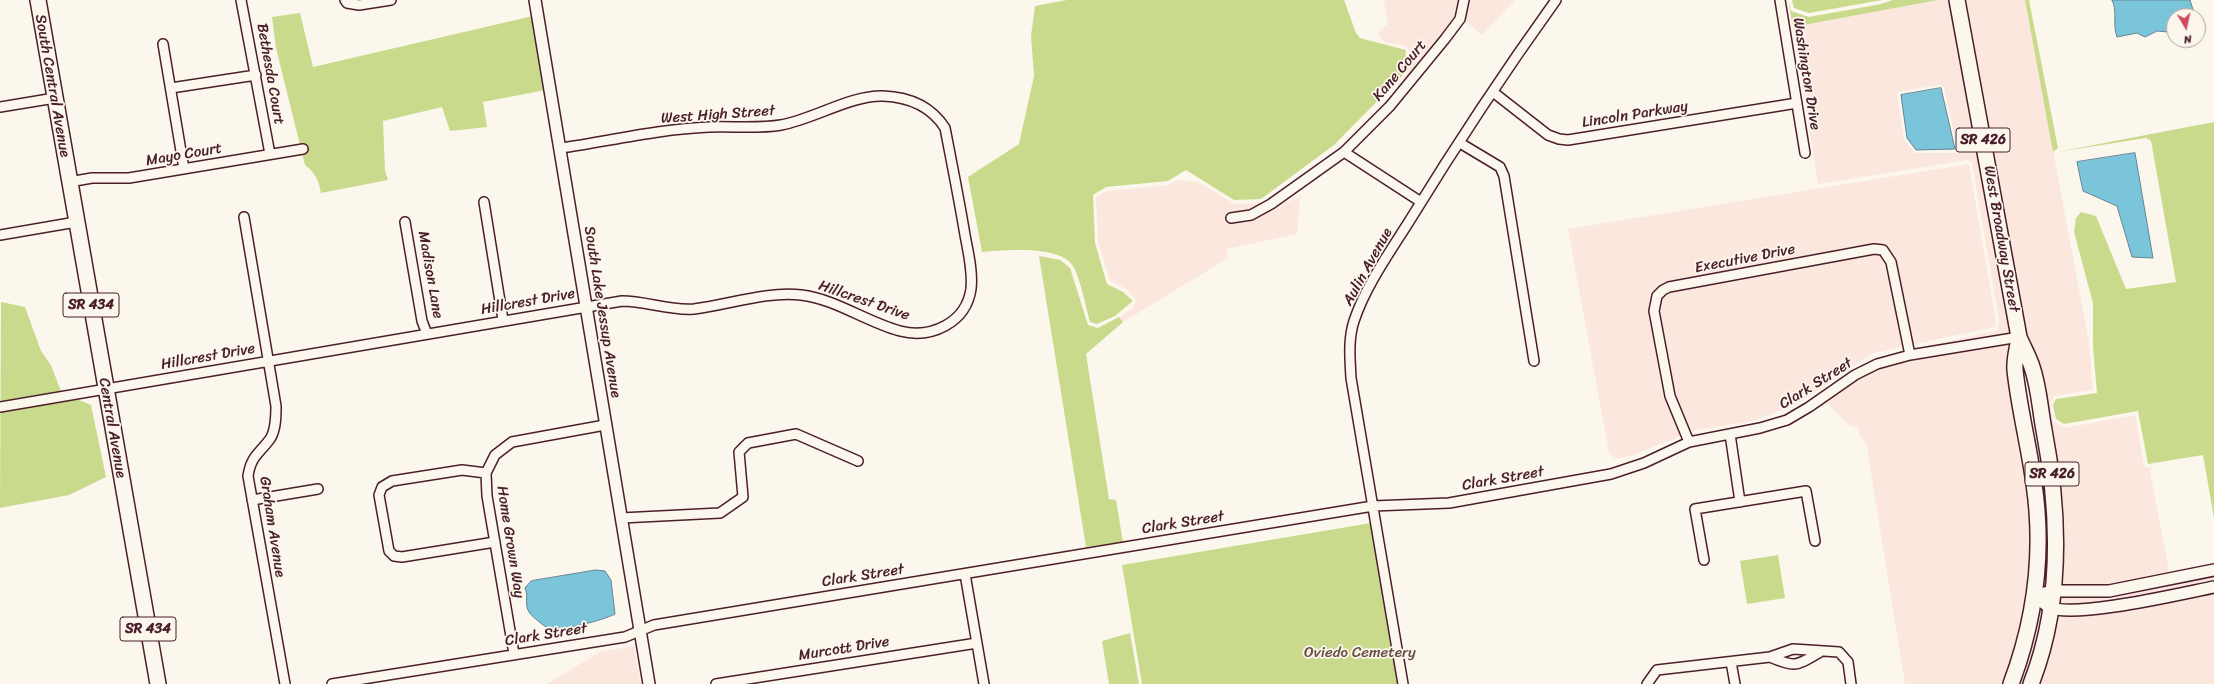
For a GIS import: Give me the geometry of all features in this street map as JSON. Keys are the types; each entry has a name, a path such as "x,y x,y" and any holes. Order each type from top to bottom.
{"main road":[{"name":"South Central Avenue","path":"38,0 68,177"},
{"name":"West Broadway Street","path":"1957,0 2019,337 2032,367 2053,479 2056,528 2055,572 2041,652 2031,684"},
{"name":"Central Avenue","path":"68,177 158,684"},
{"name":"West Broadway Street","path":"2011,684 2022,651 2035,595 2038,542 2037,505 2015,368 2019,337"}],"street":[{"name":"Bethesda Court","path":"241,0 270,154"},
{"path":"345,0 347,3 359,5 391,0"},
{"name":"South Lake Jessup Avenue","path":"535,0 561,148 585,306 649,684"},
{"name":"Kane Court","path":"1231,218 1251,215 1258,212 1344,152 1390,106 1444,40 1460,19 1464,0"},
{"name":"Aulin Avenue","path":"1403,684 1351,378 1350,340 1354,321 1370,285 1421,202 1492,92 1556,0"},
{"name":"Washington Drive","path":"1780,0 1805,153"},
{"path":"163,44 184,168"},
{"path":"171,88 256,74"},
{"name":"Lincoln Parkway","path":"1492,92 1548,135 1559,139 1568,140 1797,103"},
{"name":"West High Street","path":"561,148 708,127 752,128 782,125 813,117 857,100 882,96 901,98 922,106 937,115 945,128 957,189"},
{"path":"0,107 55,98"},
{"path":"1460,142 1500,167 1504,176 1534,362"},
{"name":"Mayo Court","path":"68,177 128,178 303,149"},
{"path":"1344,152 1421,202"},
{"name":"Hillcrest Drive","path":"0,407 585,306 638,301 675,308 692,309 783,294 801,295 822,299 900,331 920,334 937,331 953,320 964,306 970,291 970,266 957,189"},
{"path":"484,202 503,320"},
{"name":"Graham Avenue","path":"244,217 270,361 276,406 276,420 270,438 250,463 248,476 285,684"},
{"path":"0,235 76,222"},
{"name":"Madison Lane","path":"406,222 422,321 427,334"},
{"name":"Executive Drive","path":"1689,442 1670,396 1654,311 1657,296 1663,290 1670,287 1874,249 1883,250 1891,262 1910,355"},
{"name":"Clark Street","path":"332,684 625,637 654,625 1373,506 1449,503 1611,474 1644,462 1689,442 1730,434 1786,420 1809,407 1855,375 1877,364 1910,355 2019,337"},
{"name":"Home Grown Way","path":"514,654 487,496 486,473 495,455 512,442 605,425"},
{"path":"620,518 720,513 743,497 739,452 748,443 796,434 858,461"},
{"path":"1730,434 1740,502"},
{"path":"486,473 462,470 392,481 382,486 379,495 389,551 394,556 402,557 495,542"},
{"path":"252,500 318,489"},
{"path":"1704,560 1695,509 1806,491 1815,541"},
{"path":"2035,595 2053,590 2109,591 2214,570"},
{"path":"965,574 984,684"},
{"path":"2035,595 2050,607 2074,609 2112,607 2214,587"},
{"name":"Murcott Drive","path":"716,684 977,643"},
{"path":"1647,684 1657,670 1770,657 1793,649 1820,652 1839,652 1848,662 1851,684"},
{"path":"1770,657 1794,665 1801,663 1820,652"},
{"path":"1731,662 1735,684"}],"shaded area":[{"path":"1384,0 1459,0 1456,17 1396,92 1397,86 1408,72 1409,50 1406,46 1384,42 1377,33 1388,24"},
{"path":"1468,0 1515,0 1482,35 1464,20"},
{"path":"1938,0 1953,0 2014,333 1913,349 1995,331 1998,329 1999,321 1972,163 1968,160 1818,184 1793,27","holes":["1940,85 1944,88 1958,151 1955,153 1915,153 1904,139 1897,94 1900,91"]},
{"path":"1961,0 2025,0 2089,343 2093,390 2054,396 2050,405 2053,421 2065,428 2135,415 2144,466 2147,468 2153,467 2150,471 2169,571 2214,562 2214,565 2109,586 2058,586 2060,573 2023,336"},
{"path":"1969,164 1996,322 1995,327 1873,353 1797,404 1754,421 1696,430 1633,455 1616,459 1609,453 1568,229"},
{"path":"1177,180 1199,182 1235,204 1261,203 1268,198 1269,200 1250,211 1226,214 1228,223 1253,220 1275,207 1300,197 1297,234 1227,249 1228,258 1123,322 1119,317 1133,308 1136,300 1126,289 1110,281 1098,242 1096,197 1107,191 1168,185"},
{"path":"2014,342 2030,485 2031,592 2006,684 1905,684 1866,442 1860,436 1858,427 1850,426 1825,401 1857,379 1878,368 1911,359"},
{"path":"2214,575 2214,582 2111,602 2074,605 2055,603 2056,595"},
{"path":"2214,592 2214,684 2035,684 2054,612"},
{"path":"2038,603 2046,609 2026,684 2015,684"},
{"path":"634,646 641,684 547,684 600,652"}],"green space":[{"path":"1067,0 1344,0 1356,33 1360,38 1406,50 1403,75 1334,145 1261,199 1234,200 1186,170 1168,181 1106,187 1093,195 1095,243 1107,284 1123,292 1133,301 1115,316 1097,324 1090,322 1078,278 1073,266 1067,259 1057,255 1031,250 982,252 968,177 1019,144 1034,76 1031,36 1035,6"},
{"path":"1788,0 1791,11 1809,17 1881,4 1893,0 1938,0 1793,27"},
{"path":"1792,0 1882,0 1809,13 1794,8"},
{"path":"2025,0 2029,0 2058,148 2053,152"},
{"path":"300,13 313,67 533,16 546,90 483,102 487,127 450,131 442,107 383,121 385,171 388,180 321,193 316,177 305,165 276,48 272,17"},
{"path":"2214,122 2214,518 2203,455 2148,464 2138,411 2064,424 2056,419 2053,405 2056,399 2097,393 2093,347 2093,303 2074,232 2076,218 2081,212 2096,216 2126,289 2176,282 2151,141 2146,138 2057,152"},
{"path":"1039,256 1060,260 1070,268 1088,325 1098,328 1119,317 1123,322 1086,354 1109,499 1116,500 1123,542 1086,547"},
{"path":"1,302 25,307 41,351 51,365 64,399 79,400 91,405 106,477 69,495 0,508"},
{"name":"Oviedo Cemetery","path":"1371,523 1398,684 1142,684 1122,565"},
{"path":"1778,555 1785,598 1747,604 1740,561"},
{"path":"1130,633 1139,684 1109,684 1102,641"}],"water":[{"path":"2112,0 2190,0 2192,8 2166,8 2166,32 2157,31 2145,37 2137,33 2117,37 2114,5"},
{"path":"1941,88 1955,149 1916,150 1907,138 1901,95"},
{"path":"2135,153 2153,258 2132,257 2117,206 2083,191 2077,162"},
{"path":"596,570 605,571 611,580 615,614 582,625 554,629 544,626 530,614 527,606 527,594 525,588 531,581"}]}
